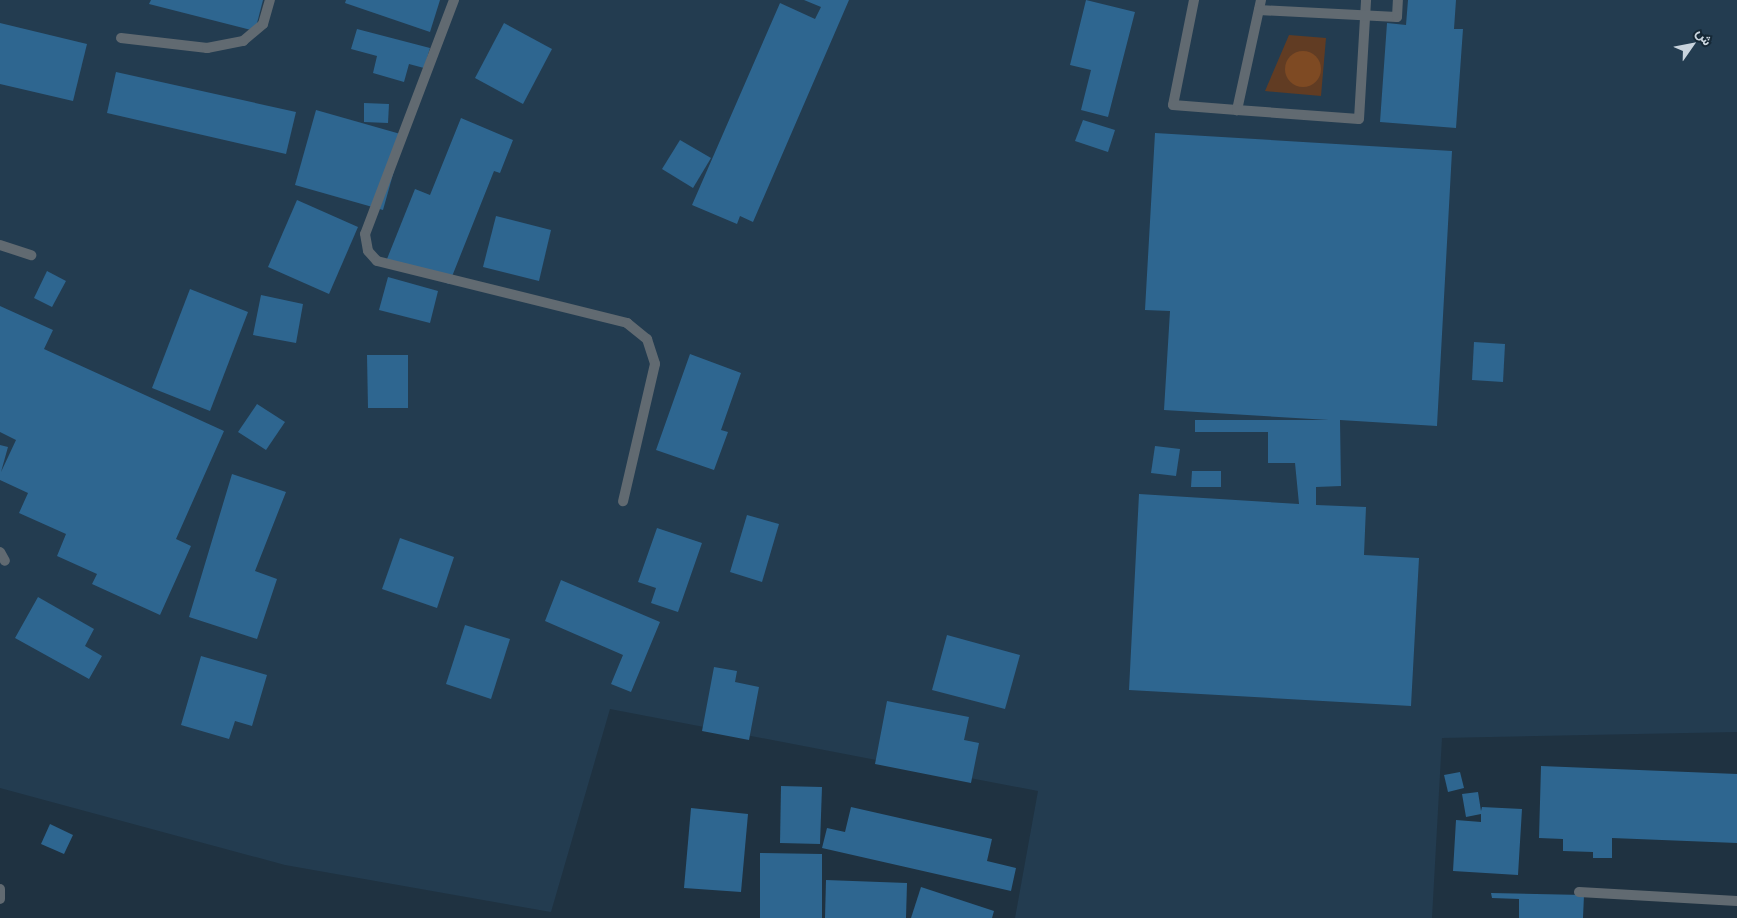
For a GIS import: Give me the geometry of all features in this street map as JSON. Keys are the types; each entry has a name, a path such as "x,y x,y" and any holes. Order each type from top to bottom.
{"street":[{"path":"121,38 207,48 243,42 262,24 270,0"},
{"path":"454,0 365,234 368,251 377,261 627,324 647,339 655,364 623,501"},
{"path":"1194,0 1173,105 1359,119 1366,0"},
{"path":"1236,110 1260,5 1397,18 1398,0"},
{"path":"0,245 31,255"},
{"path":"0,888 0,900"},
{"path":"1579,892 1737,901"}],"shaded area":[{"path":"0,0 1737,0 1737,732 1442,738 1432,918 1015,918 1038,791 610,709 551,912 285,865 0,788"},
{"path":"1289,35 1326,38 1321,96 1265,91"},
{"path":"1303,51 1310,52 1316,56 1320,62 1320,76 1316,82 1310,86 1303,87 1296,86 1290,82 1286,76 1285,69 1286,62 1290,56 1296,52"}],"building":[{"path":"151,0 263,0 255,31 149,4"},
{"path":"346,0 440,0 430,32 345,3"},
{"path":"804,0 849,0 753,222 740,216 737,224 692,205 780,3 815,19 821,7"},
{"path":"1086,0 1135,12 1108,117 1081,110 1091,70 1070,65"},
{"path":"1408,0 1456,0 1454,29 1463,29 1456,128 1380,122 1387,23 1406,25"},
{"path":"0,23 87,44 73,101 0,84"},
{"path":"504,23 552,49 523,104 475,78"},
{"path":"357,29 430,48 424,68 409,64 404,82 373,73 377,56 351,49"},
{"path":"116,72 296,112 286,154 107,113"},
{"path":"364,103 389,104 388,123 364,122"},
{"path":"316,110 404,135 383,210 295,185"},
{"path":"461,118 513,140 500,173 494,171 449,284 387,259 415,189 430,195"},
{"path":"1083,120 1115,130 1108,152 1075,141"},
{"path":"1155,133 1452,151 1437,426 1340,420 1341,486 1316,487 1316,505 1366,507 1364,555 1419,558 1411,706 1129,690 1139,494 1299,504 1295,463 1268,463 1268,432 1195,432 1195,420 1329,420 1164,410 1170,311 1145,310"},
{"path":"680,140 711,158 693,188 662,169"},
{"path":"297,200 358,227 329,294 268,267"},
{"path":"496,216 551,230 539,281 483,267"},
{"path":"47,271 66,281 52,307 34,298"},
{"path":"388,277 438,291 430,323 379,310"},
{"path":"190,289 248,312 210,411 152,388"},
{"path":"261,295 303,304 296,343 253,335"},
{"path":"0,306 53,330 44,349 224,431 176,539 191,546 160,615 92,584 97,574 57,556 66,534 19,513 28,493 0,480 0,445 8,447 1,472 16,440 0,432"},
{"path":"1474,342 1505,344 1503,382 1472,380"},
{"path":"690,354 741,373 721,430 728,432 714,470 656,450"},
{"path":"367,355 408,355 408,408 368,408"},
{"path":"257,404 285,422 266,450 238,432"},
{"path":"1155,446 1180,449 1176,476 1151,473"},
{"path":"1192,471 1221,471 1221,487 1191,487"},
{"path":"232,474 286,492 255,571 277,579 257,639 189,617"},
{"path":"747,515 779,524 762,582 730,572"},
{"path":"657,528 702,543 678,612 651,603 656,588 638,582"},
{"path":"400,538 454,557 437,608 382,589"},
{"path":"561,580 660,622 631,692 611,684 623,655 545,621"},
{"path":"38,597 94,629 85,646 102,656 89,679 15,638"},
{"path":"465,625 510,639 491,699 446,684"},
{"path":"947,635 1020,655 1005,709 932,690"},
{"path":"201,656 267,675 252,726 235,721 229,739 181,725"},
{"path":"714,667 737,671 735,682 759,687 749,740 702,731"},
{"path":"887,701 969,717 964,740 979,743 971,783 875,764"},
{"path":"1541,766 1737,774 1737,843 1612,838 1612,858 1593,858 1593,852 1563,851 1563,839 1539,838"},
{"path":"1460,772 1464,788 1448,792 1444,775"},
{"path":"781,786 822,787 820,844 780,843"},
{"path":"1478,792 1481,811 1482,807 1522,809 1518,875 1453,871 1456,820 1481,822 1481,814 1466,817 1462,794"},
{"path":"851,807 992,839 987,861 1016,868 1011,891 822,848 827,828 845,832"},
{"path":"691,808 748,814 741,892 684,888"},
{"path":"50,824 73,835 64,854 41,844"},
{"path":"760,853 822,854 822,918 760,918"},
{"path":"826,880 907,883 906,918 825,918"},
{"path":"921,887 994,911 992,918 911,918"},
{"path":"1491,893 1584,895 1583,918 1519,918 1519,899 1492,898"}]}
